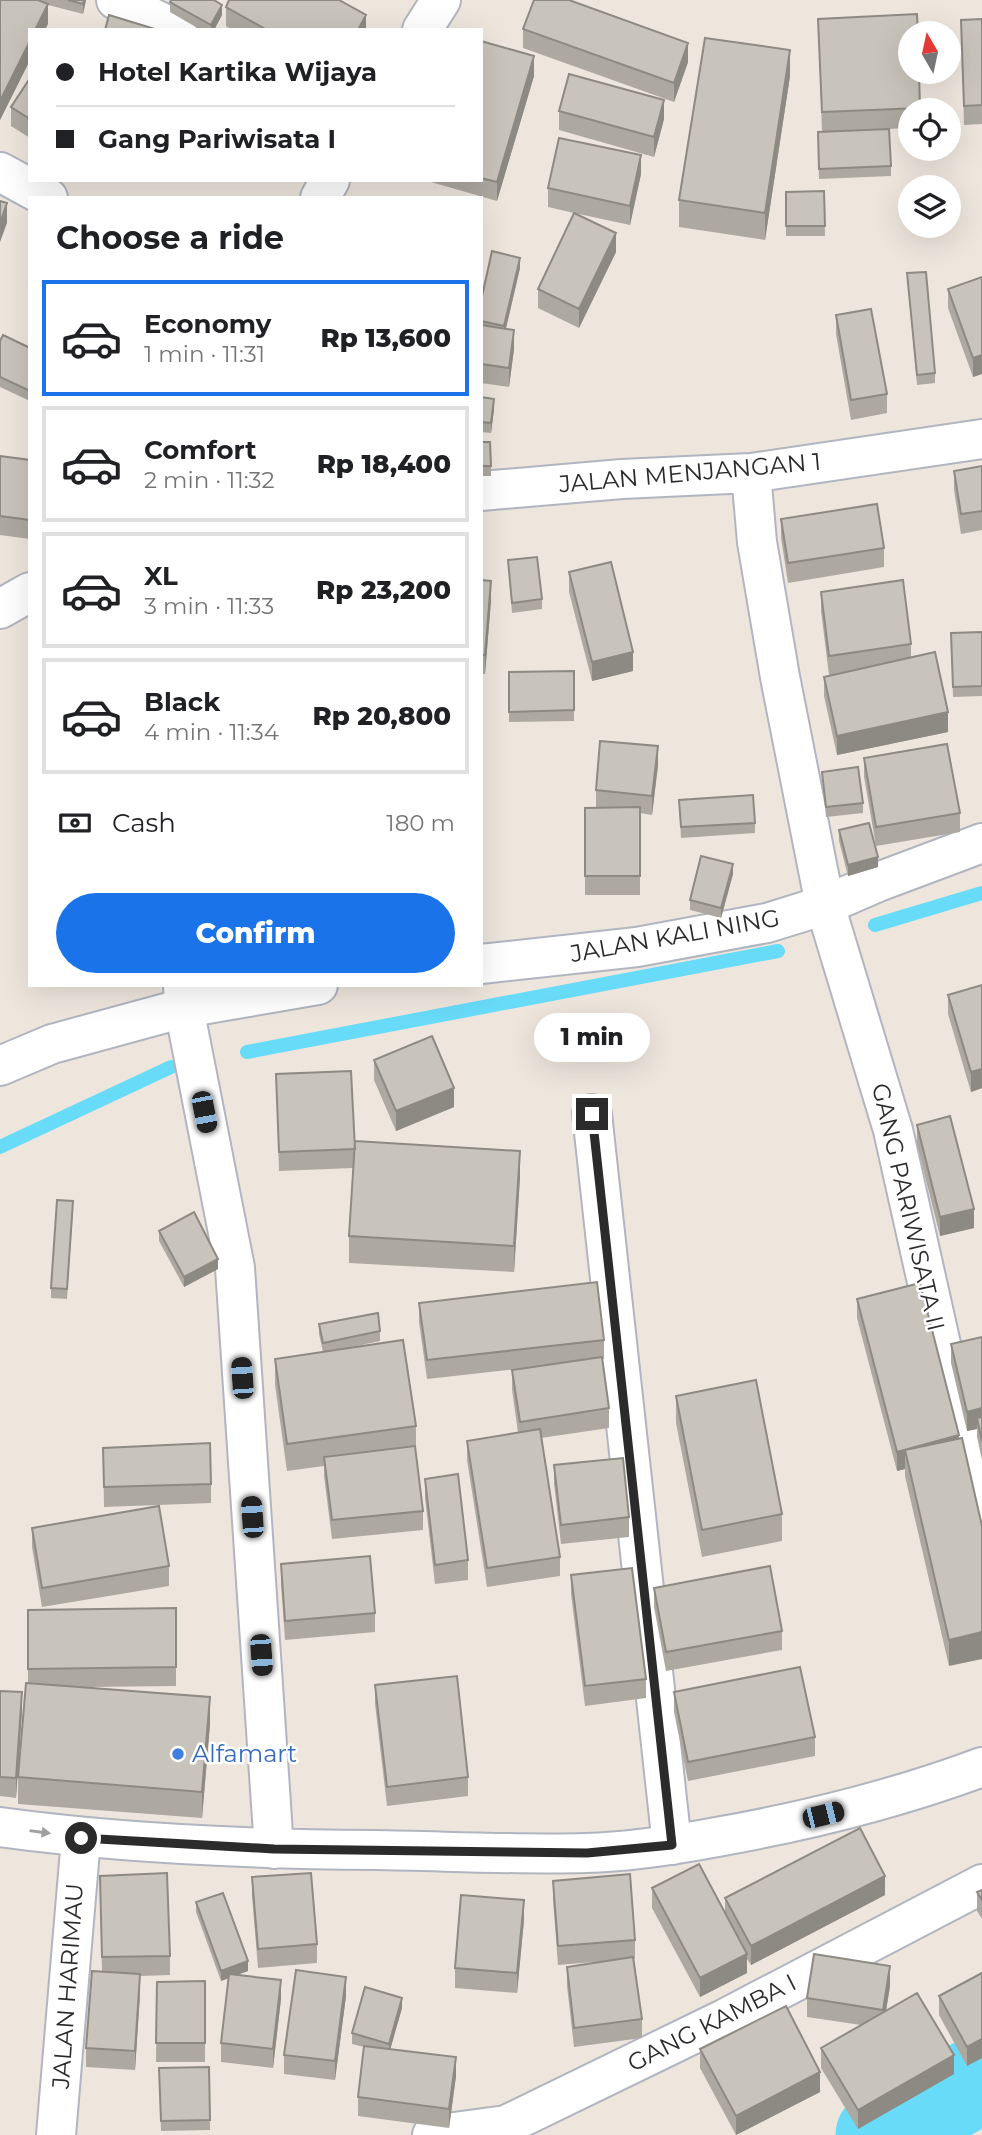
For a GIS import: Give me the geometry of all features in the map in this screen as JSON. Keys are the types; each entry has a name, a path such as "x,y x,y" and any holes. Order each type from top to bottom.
{"street":[{"path":"116,0 173,28"},
{"path":"423,28 441,0"},
{"path":"0,172 44,196"},
{"name":"JALAN MENJANGAN 1","path":"483,491 751,472 982,439"},
{"name":"GANG PARIWISATA II","path":"751,472 757,542 825,905 893,1130 959,1425 982,1512"},
{"path":"0,609 28,593"},
{"name":"JALAN KALI NING","path":"483,964 589,954 768,923 825,905 878,881 982,843"},
{"path":"0,1066 52,1044 183,997 296,987"},
{"path":"183,997 235,1268 274,1849"},
{"path":"592,1114 672,1845"},
{"path":"0,1827 81,1838 274,1849 587,1853 672,1845 774,1827 848,1810 982,1767"},
{"name":"JALAN HARIMAU","path":"56,2135 81,1838"},
{"name":"GANG KAMBA I","path":"432,2135 506,2125 722,2020 982,1884"}],"building":[{"path":"0,0 38,0 48,4 36,28 28,28 28,45 0,101"},
{"path":"68,0 84,0 83,4"},
{"path":"214,0 222,5 211,25 170,2"},
{"path":"229,0 339,0 366,15 359,28 263,28 226,7"},
{"path":"534,0 569,0 688,43 674,83 523,29"},
{"path":"917,14 917,21 898,21 898,84 919,84 920,98 898,98 898,109 822,112 818,19"},
{"path":"109,15 151,28 106,28"},
{"path":"982,19 982,105 964,106 961,20"},
{"path":"705,38 790,50 765,213 679,200"},
{"path":"483,42 534,56 497,182 483,178"},
{"path":"569,74 664,100 654,137 559,111"},
{"path":"28,81 28,118 11,107"},
{"path":"889,129 891,166 819,169 818,132"},
{"path":"559,138 641,155 630,206 548,188"},
{"path":"824,191 825,226 786,226 786,192"},
{"path":"0,201 7,203 0,223"},
{"path":"574,213 616,233 579,309 538,289"},
{"path":"492,251 520,258 504,326 483,321 483,292"},
{"path":"926,272 935,373 917,375 907,273"},
{"path":"982,277 982,355 973,358 948,289"},
{"path":"871,309 887,394 851,400 836,315"},
{"path":"483,325 514,330 509,368 483,364"},
{"path":"3,335 28,347 28,390 0,377 0,341"},
{"path":"483,397 494,399 491,423 483,422"},
{"path":"483,442 490,442 491,466 483,466"},
{"path":"0,456 28,460 28,520 0,516"},
{"path":"982,466 982,511 961,514 954,471"},
{"path":"877,504 884,548 788,563 781,519"},
{"path":"537,557 542,599 512,603 508,560"},
{"path":"611,562 633,652 592,662 569,572"},
{"path":"483,580 491,581 483,655"},
{"path":"903,580 911,644 829,656 821,592"},
{"path":"982,632 982,686 953,687 951,633"},
{"path":"935,652 948,712 837,736 824,677"},
{"path":"574,671 574,710 509,712 509,672"},
{"path":"600,741 658,746 652,796 596,790"},
{"path":"947,744 960,813 876,827 864,758"},
{"path":"858,767 863,803 826,807 822,772"},
{"path":"753,795 755,823 681,827 679,800"},
{"path":"640,807 640,876 585,876 585,808"},
{"path":"869,823 878,857 848,865 839,830"},
{"path":"701,856 733,864 721,908 690,900"},
{"path":"982,985 982,1069 971,1072 948,995"},
{"path":"432,1036 454,1088 396,1111 374,1060"},
{"path":"351,1071 355,1149 279,1152 276,1074"},
{"path":"950,1116 974,1209 940,1217 917,1125"},
{"path":"355,1141 520,1151 514,1246 349,1236"},
{"path":"57,1200 73,1201 67,1289 51,1288"},
{"path":"194,1212 218,1259 184,1277 159,1231"},
{"path":"597,1282 604,1340 427,1360 419,1303"},
{"path":"920,1283 959,1435 897,1452 857,1299"},
{"path":"378,1313 380,1331 323,1343 319,1324"},
{"path":"982,1337 982,1408 967,1412 951,1344"},
{"path":"403,1340 416,1426 287,1444 275,1359"},
{"path":"602,1357 609,1408 520,1422 512,1370"},
{"path":"756,1380 782,1514 702,1530 676,1396"},
{"path":"982,1417 982,1441 977,1418"},
{"path":"540,1429 560,1557 487,1568 467,1441"},
{"path":"962,1438 982,1526 982,1632 949,1640 905,1450"},
{"path":"210,1443 211,1484 104,1487 103,1448"},
{"path":"415,1446 423,1511 332,1520 324,1457"},
{"path":"623,1458 629,1517 561,1525 554,1465"},
{"path":"458,1474 468,1560 435,1565 425,1479"},
{"path":"159,1506 169,1566 42,1588 32,1528"},
{"path":"370,1556 375,1613 285,1621 281,1564"},
{"path":"770,1566 782,1631 666,1652 654,1588"},
{"path":"632,1568 646,1679 585,1686 571,1575"},
{"path":"176,1608 176,1667 28,1669 28,1610"},
{"path":"800,1667 815,1737 688,1762 674,1692"},
{"path":"457,1676 468,1777 387,1787 375,1685"},
{"path":"26,1683 210,1697 202,1792 18,1777"},
{"path":"0,1691 22,1692 16,1778 0,1777"},
{"path":"860,1828 885,1876 751,1946 725,1898"},
{"path":"699,1864 747,1954 700,1978 652,1888"},
{"path":"167,1873 170,1956 102,1957 100,1876"},
{"path":"311,1873 317,1944 258,1949 252,1877"},
{"path":"630,1874 635,1940 558,1946 553,1881"},
{"path":"223,1893 248,1961 221,1971 196,1902"},
{"path":"461,1895 524,1900 517,1973 455,1968"},
{"path":"814,1954 890,1966 883,2010 807,1998"},
{"path":"633,1957 642,2019 574,2028 567,1967"},
{"path":"296,1970 346,1977 335,2061 284,2055"},
{"path":"92,1971 140,1974 135,2051 86,2048"},
{"path":"982,1973 982,2039 967,2047 939,1996"},
{"path":"229,1974 281,1980 273,2049 221,2043"},
{"path":"205,1981 205,2043 156,2043 157,1982"},
{"path":"365,1987 402,1998 389,2044 352,2033"},
{"path":"917,1993 954,2055 858,2110 821,2048"},
{"path":"786,2006 820,2072 736,2116 700,2049"},
{"path":"364,2046 456,2057 449,2109 358,2097"},
{"path":"209,2067 210,2120 161,2121 159,2068"}],"waterway":[{"path":"875,925 982,893"},
{"path":"247,1052 778,951"},
{"path":"0,1147 171,1067"},
{"path":"880,2135 982,2078"}],"place":[{"name":"Alfamart","path":"178,1754"}],"route":[{"path":"81,1838 274,1849 587,1853 672,1845 592,1114"}]}
